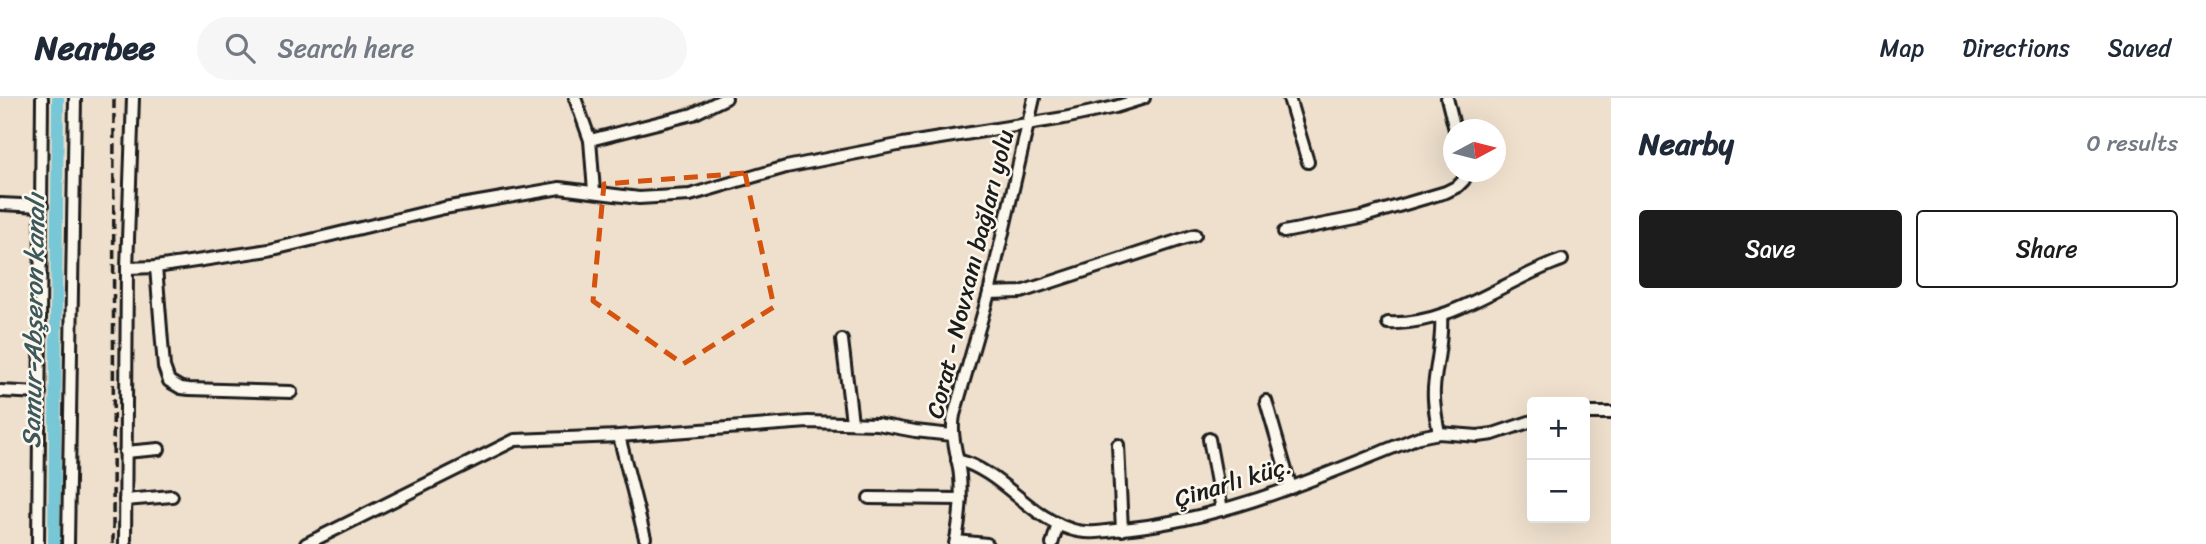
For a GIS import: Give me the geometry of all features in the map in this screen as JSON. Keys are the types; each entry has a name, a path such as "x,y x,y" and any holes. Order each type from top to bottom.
{"street":[{"path":"38,544 42,98"},
{"path":"68,544 75,98"},
{"path":"125,544 127,268 133,98"},
{"path":"575,98 590,140 594,191"},
{"path":"590,140 693,114 726,98"},
{"name":"Corat - Novxanı bağları yolu","path":"955,543 961,499 953,435 954,415 989,293 1034,98"},
{"path":"127,268 156,267 269,250 478,201 560,188 639,198 690,195 786,167 903,144 1028,124 1115,107 1144,98"},
{"path":"1289,98 1308,162"},
{"path":"1447,98 1452,119"},
{"path":"1284,232 1361,217 1446,192 1462,182"},
{"path":"0,204 42,206"},
{"path":"989,293 1021,292 1195,235"},
{"path":"1388,323 1406,323 1441,316 1538,268 1562,260"},
{"path":"156,267 164,367 169,381 189,389 291,392"},
{"path":"1439,433 1434,388 1441,316"},
{"path":"842,340 852,422"},
{"path":"0,391 40,393"},
{"path":"1266,401 1291,488"},
{"path":"1590,413 1611,413"},
{"path":"306,544 515,440 619,436 808,422 852,422 953,435"},
{"name":"Çinarlı küç.","path":"957,460 975,465 1058,524 1071,530 1092,532 1184,521 1291,488 1419,438 1439,433 1493,434 1527,423"},
{"path":"619,436 645,538"},
{"path":"1209,439 1222,510"},
{"path":"1118,445 1122,530"},
{"path":"125,452 159,449"},
{"path":"125,500 172,496"},
{"path":"869,498 961,499"},
{"path":"1052,544 1058,524"},
{"path":"1092,532 1096,544"},
{"path":"955,543 987,544"}],"highlighted area":[{"path":"745,173 774,307 683,364 593,301 604,184"}],"waterway":[{"name":"Samur-Abşeron kanalı","path":"54,544 58,98"}],"railway":[{"path":"113,544 114,98"}]}
